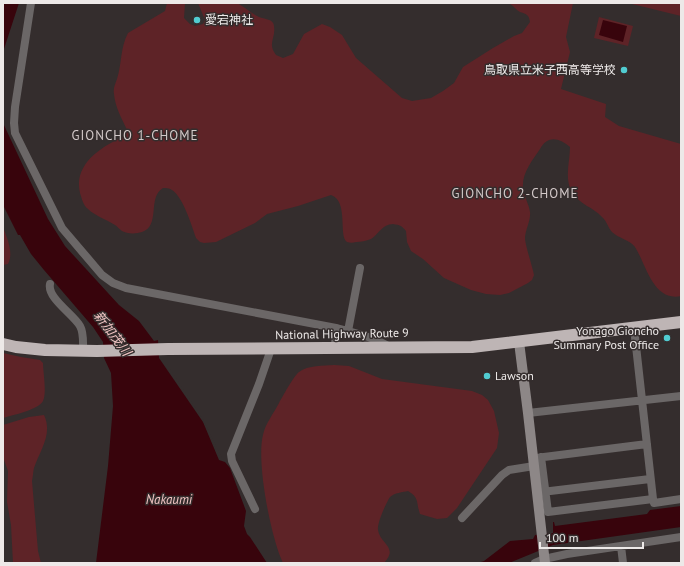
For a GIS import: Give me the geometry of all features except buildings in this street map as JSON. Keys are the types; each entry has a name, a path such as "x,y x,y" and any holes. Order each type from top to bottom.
{"highway":[{"name":"National Highway Route 9","path":"3,344 46,350 83,351 472,347 681,322"}],"street":[{"path":"31,3 15,107 15,133 62,228 102,275 113,283 126,288 336,328 362,334 380,341 391,348"},
{"path":"348,331 360,268"},
{"path":"50,284 50,292 81,328 83,335 83,351"},
{"path":"335,348 336,328"},
{"path":"634,328 646,444 654,503 681,499"},
{"path":"519,342 528,413 541,492 542,559 681,537"},
{"path":"256,509 232,461 231,454 260,384 271,349"},
{"path":"528,413 681,396"},
{"path":"462,518 502,475 509,470 536,460 646,444"},
{"path":"541,492 650,479"},
{"path":"541,492 548,512 653,499"},
{"path":"621,546 623,563"}],"shaded area":[{"path":"167,3 185,3 184,18 190,24 195,26 203,24 205,20 198,3 236,3 256,16 268,20 274,24 272,44 273,51 276,55 283,58 293,54 304,34 322,24 330,27 342,35 356,58 402,98 412,101 431,98 443,91 454,83 463,67 493,48 522,33 530,22 528,16 510,4 504,3 573,3 566,37 570,52 561,89 606,104 605,117 619,126 681,144 681,296 671,296 657,288 647,272 635,247 612,232 604,219 575,196 568,181 570,147 554,139 543,145 530,164 524,176 523,182 524,194 530,212 530,219 525,239 534,275 532,280 528,283 509,293 500,295 486,294 471,290 444,278 423,259 411,251 407,242 406,231 399,225 389,224 371,239 362,242 347,242 344,239 340,204 336,198 331,195 267,214 255,223 216,242 204,243 200,242 196,238 187,212 180,199 172,190 163,188 158,192 154,204 153,218 148,229 142,232 134,233 126,233 122,231 116,225 94,214 86,207 80,193 79,183 81,173 91,157 107,145 125,136 127,130 117,108 114,90 119,73 125,39 128,33 165,11"},
{"path":"482,3 504,3 489,4"},
{"path":"628,3 681,3 681,16"},
{"path":"599,17 633,26 628,46 594,38"},
{"path":"3,227 10,250 10,260 8,264 3,265"},
{"path":"3,353 40,360 43,363 45,387 43,401 36,407 25,412 3,418"},
{"path":"334,365 349,366 382,379 472,391 482,395 488,400 494,411 499,433 497,448 457,508 447,518 437,519 420,514 416,498 408,491 390,497 382,513 378,527 379,535 389,549 390,553 384,563 283,563 274,536 263,481 261,447 264,431 288,387 299,372 311,367"},
{"path":"44,415 47,429 45,442 34,468 32,481 38,551 41,563 13,563 11,525 7,502 8,471 3,457 3,425 29,417"}],"water":[{"path":"3,3 19,3 3,52"},
{"path":"603,20 627,26 623,42 599,35"},
{"name":"Nakaumi","path":"3,123 48,219 65,246 119,305 139,321 154,341 158,340 159,358 203,422 219,460 225,462 230,468 246,511 244,526 247,534 267,563 96,563 108,466 113,406 111,373 104,358 103,342 93,327 31,254 20,235 18,235 4,207"},
{"path":"681,506 681,527 553,545 509,563 478,563 484,561 510,541 533,539 535,535 553,533 553,522 555,526 647,514 650,510"}],"pier":[{"path":"167,364 204,421 222,458 220,459 203,421 170,373 165,365"}],"place":[{"name":"愛宕神社","path":"197,20"},
{"name":"鳥取県立米子西高等学校","path":"624,70"},
{"name":"Yonago Gioncho Summary Post Office","path":"667,338"},
{"name":"Lawson","path":"487,376"}],"district":[{"name":"GIONCHO 1-CHOME","path":"135,135"},
{"name":"GIONCHO 2-CHOME","path":"515,193"}],"water label":[{"name":"新加茂川","path":"113,333"}]}
